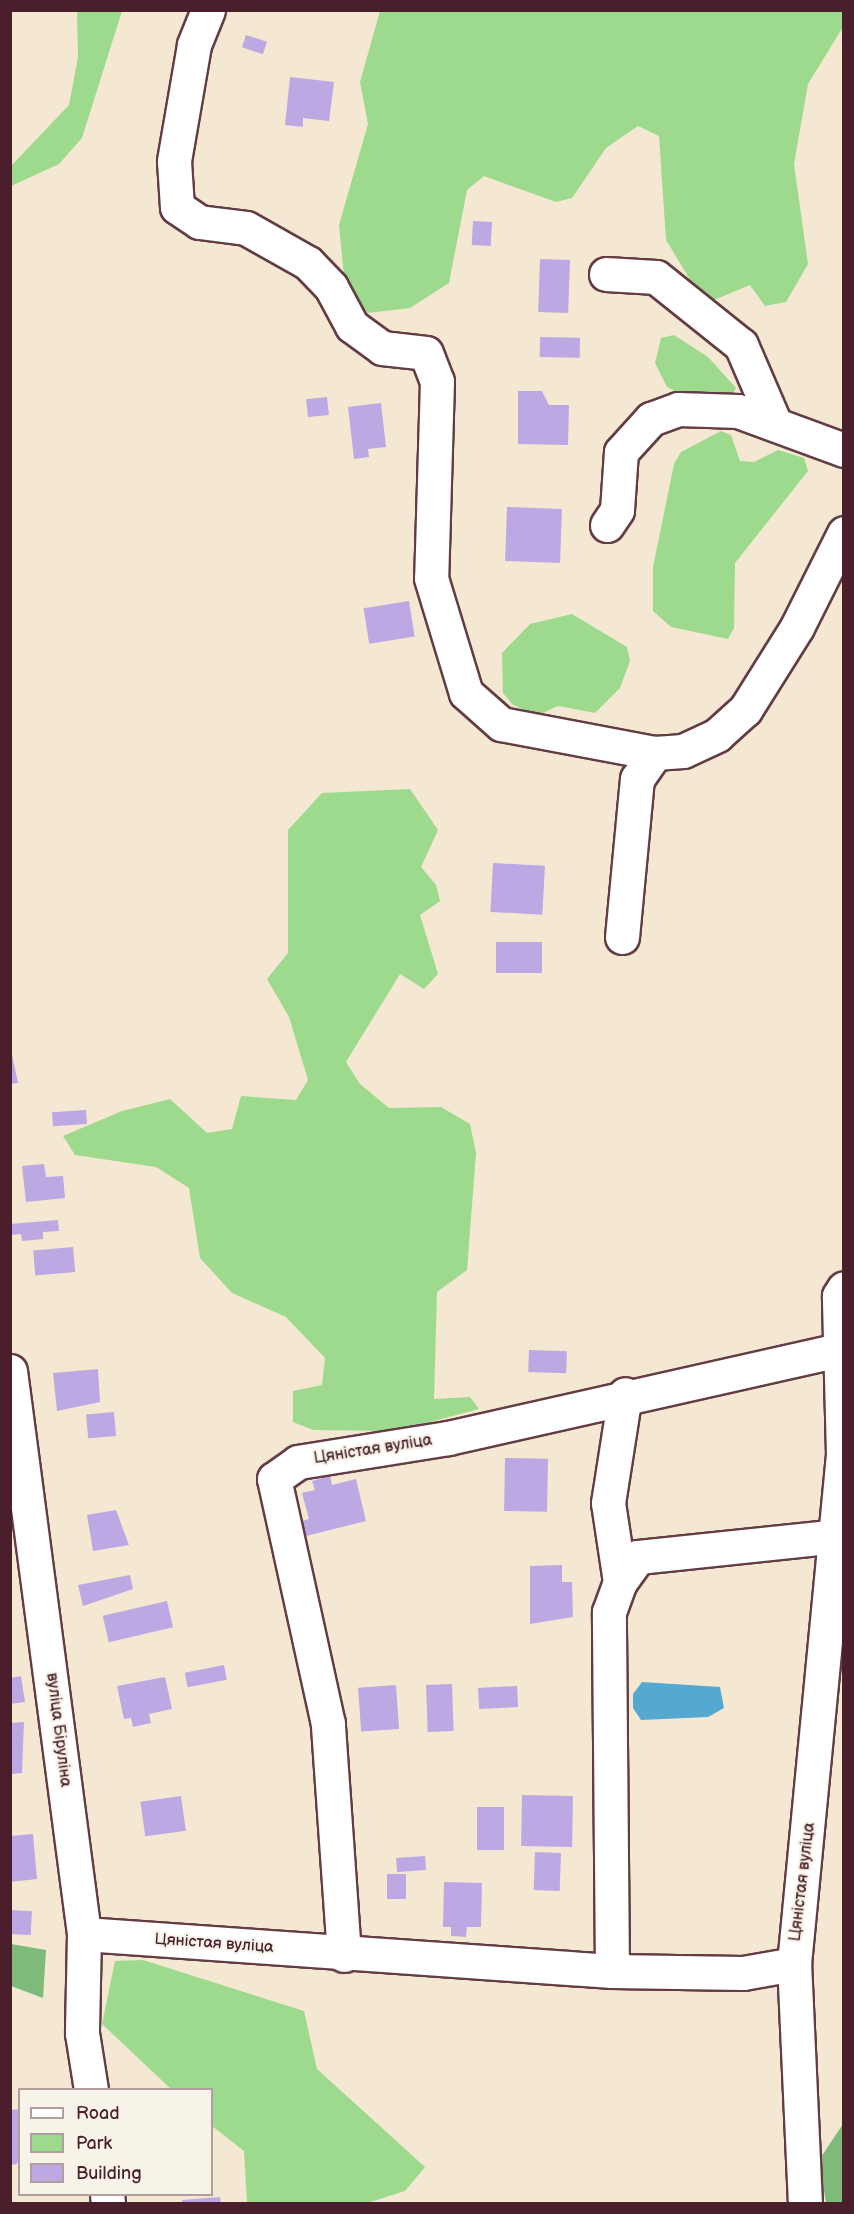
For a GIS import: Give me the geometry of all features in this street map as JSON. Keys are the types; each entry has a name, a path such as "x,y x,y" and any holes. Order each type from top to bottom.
{"street":[{"path":"208,10 194,45 174,161 177,207 199,222 246,228 308,263 331,287 352,327 382,348 426,352 437,381 431,578 466,693 501,724 655,753 683,751 708,739 746,710 797,627 843,533"},
{"path":"606,274 656,277 741,345 774,424"},
{"path":"607,525 617,510 621,452 651,419 709,408 774,424 843,450"},
{"path":"622,938 637,779 655,753"},
{"name":"Цяністая вуліца","path":"84,1934 612,1971 743,1973 794,1964 837,1536 843,1454 839,1296 843,1288"},
{"name":"Цяністая вуліца","path":"344,1954 328,1724 274,1479 298,1462 448,1438 625,1394 842,1349"},
{"name":"вуліца Біруліна","path":"10,1371 84,1934 82,2033 91,2088"},
{"path":"620,1582 608,1503 625,1394"},
{"path":"612,1971 609,1612 620,1582 638,1557 837,1536"},
{"path":"794,1964 805,2204"}],"green space":[{"path":"77,11 122,11 82,138 59,164 11,186 11,166 69,105 78,57"},
{"path":"380,11 843,11 843,27 808,84 794,164 808,264 786,302 765,306 750,285 714,300 694,286 666,240 659,136 638,126 606,148 572,198 556,202 484,176 467,190 449,283 410,308 368,313 345,287 339,225 368,124 360,82"},
{"path":"674,335 708,357 736,388 729,401 703,405 667,387 655,363 661,338"},
{"path":"721,431 731,435 740,461 754,462 778,450 804,458 808,471 735,563 734,628 728,639 671,627 653,611 653,567 674,464 681,452"},
{"path":"572,614 627,647 630,661 620,688 595,713 558,706 536,716 512,704 503,693 502,653 530,624"},
{"path":"410,789 438,830 421,867 436,885 440,901 420,915 438,974 424,989 400,974 346,1062 360,1084 389,1108 441,1107 470,1124 476,1153 467,1270 437,1292 434,1399 470,1397 479,1409 396,1431 313,1430 293,1422 293,1391 322,1385 325,1358 286,1317 232,1293 200,1258 189,1188 156,1167 75,1155 63,1136 122,1111 170,1099 207,1133 232,1129 241,1096 296,1100 308,1080 289,1017 267,979 288,953 288,830 322,793"},
{"path":"11,1944 46,1950 43,1998 11,1986"},
{"path":"143,1960 304,2011 317,2069 425,2167 405,2191 367,2203 247,2203 244,2151 213,2127 213,2088 170,2088 102,2024 115,1961"},
{"path":"843,2124 843,2203 826,2203 819,2160"}],"water":[{"path":"642,1682 720,1687 724,1708 708,1717 641,1720 633,1708 633,1694"}],"building":[{"path":"246,35 267,42 263,54 242,47"},
{"path":"290,77 334,82 329,121 303,118 303,127 285,125"},
{"path":"473,221 492,222 491,246 472,245"},
{"path":"540,259 570,260 568,313 538,312"},
{"path":"540,337 580,338 580,358 540,357"},
{"path":"518,391 542,391 549,405 569,405 568,445 518,444"},
{"path":"327,397 329,415 308,417 306,399"},
{"path":"381,403 386,447 368,449 369,457 354,459 348,407"},
{"path":"507,507 562,509 560,563 505,561"},
{"path":"409,601 415,637 369,644 364,608"},
{"path":"493,863 545,866 542,915 490,912"},
{"path":"496,942 542,942 542,973 496,973"},
{"path":"10,1045 18,1083 10,1084"},
{"path":"86,1110 87,1124 53,1126 52,1112"},
{"path":"44,1164 46,1177 63,1176 65,1198 26,1202 22,1166"},
{"path":"58,1220 59,1231 43,1232 43,1239 22,1241 21,1234 10,1235 10,1224"},
{"path":"73,1247 75,1272 35,1275 33,1250"},
{"path":"529,1350 567,1351 566,1373 528,1372"},
{"path":"98,1369 100,1402 57,1411 53,1373"},
{"path":"114,1412 116,1436 88,1438 86,1414"},
{"path":"505,1458 548,1459 547,1512 504,1511"},
{"path":"330,1476 332,1485 356,1479 366,1521 302,1537 298,1522 309,1519 302,1493 315,1490 312,1481"},
{"path":"116,1510 129,1545 93,1551 87,1515"},
{"path":"562,1565 562,1582 572,1582 573,1617 530,1624 530,1566"},
{"path":"130,1575 133,1589 83,1606 78,1585"},
{"path":"167,1601 173,1627 109,1642 103,1616"},
{"path":"224,1665 227,1680 188,1687 185,1673"},
{"path":"21,1676 25,1702 10,1704 10,1678"},
{"path":"165,1677 172,1709 149,1714 151,1723 133,1727 131,1718 124,1719 117,1686"},
{"path":"452,1684 454,1731 428,1732 426,1685"},
{"path":"396,1685 399,1729 361,1732 358,1688"},
{"path":"517,1686 518,1707 479,1709 478,1688"},
{"path":"24,1722 22,1773 10,1774 10,1723"},
{"path":"522,1795 573,1796 572,1847 521,1846"},
{"path":"181,1796 186,1831 145,1836 140,1802"},
{"path":"477,1807 504,1807 504,1850 477,1850"},
{"path":"33,1834 37,1879 10,1882 10,1836"},
{"path":"535,1852 561,1853 560,1891 534,1890"},
{"path":"425,1856 426,1870 397,1872 396,1858"},
{"path":"387,1874 406,1874 406,1899 387,1899"},
{"path":"444,1882 482,1883 481,1927 467,1927 466,1937 451,1936 451,1927 443,1927"},
{"path":"10,1910 32,1911 31,1935 10,1934"},
{"path":"18,2109 18,2160 17,2164 10,2165 10,2110"},
{"path":"220,2197 221,2204 182,2204 182,2200"}]}
